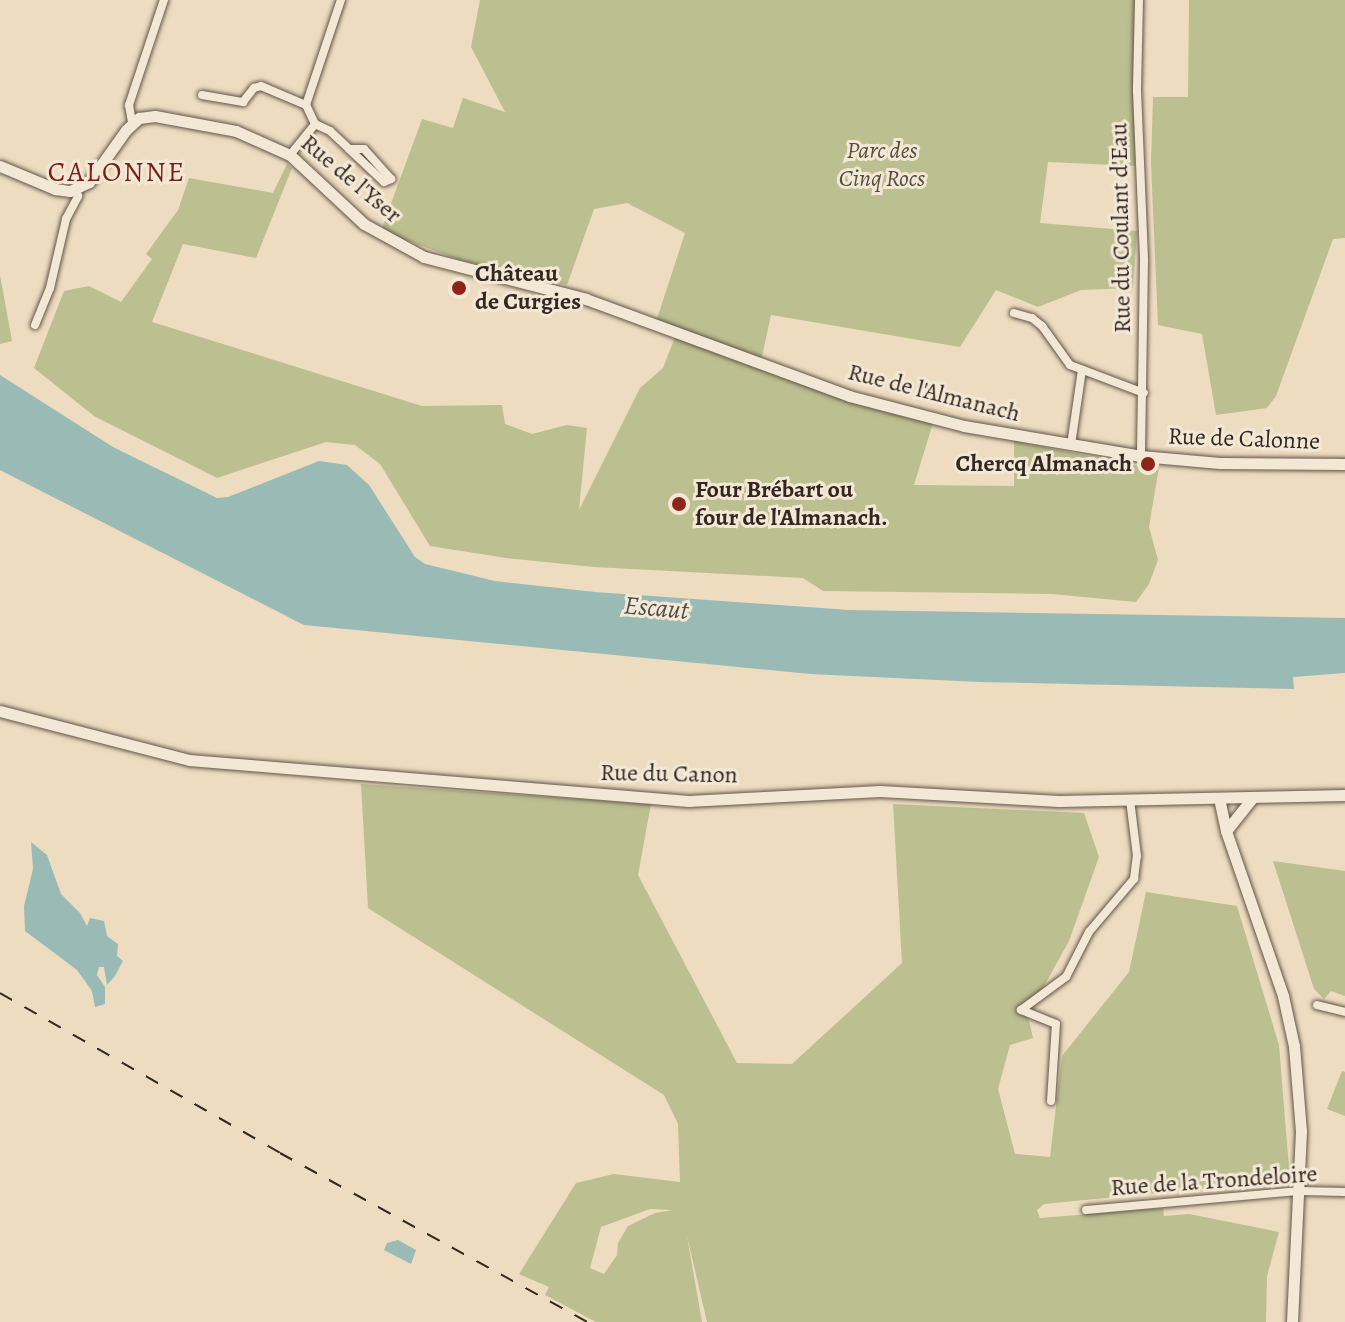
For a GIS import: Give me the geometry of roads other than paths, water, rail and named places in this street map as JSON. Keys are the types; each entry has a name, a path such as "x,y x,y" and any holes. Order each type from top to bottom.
{"main road":[{"name":"Rue de l'Yser","path":"132,122 155,116 236,131 290,155 364,224 414,253 460,268 586,299 722,351"},
{"path":"0,166 55,189 76,190 95,176 132,122"},
{"name":"Rue de l'Almanach","path":"722,351 901,410 1141,456"},
{"name":"Rue de Calonne","path":"1141,456 1220,463 1345,464"},
{"name":"Rue du Canon","path":"0,711 189,760 352,776 688,801 880,791 1059,801 1345,795"},
{"path":"1226,831 1253,797"},
{"path":"1219,798 1226,831 1283,996 1294,1046 1300,1101 1300,1191 1292,1322"}],"street":[{"path":"132,122 129,105 164,0"},
{"path":"306,105 341,0"},
{"name":"Rue du Coulant d'Eau","path":"1139,0 1144,393 1141,456"},
{"path":"202,95 243,102 254,88 261,86 306,105 315,124 330,131 349,149 384,182 391,179 364,149 349,149"},
{"path":"290,155 315,124"},
{"path":"35,325 50,288 66,219 78,196 76,190"},
{"path":"1014,313 1032,318 1042,326 1070,365 1144,393"},
{"path":"1071,445 1082,370"},
{"path":"1051,1101 1056,1024 1021,1010 1066,977 1089,932 1134,879 1137,856 1130,800"},
{"path":"1317,1005 1345,1012"},
{"name":"Rue de la Trondeloire","path":"1086,1210 1300,1191 1345,1192"}],"water":[{"name":"Escaut","path":"0,375 113,447 217,498 228,497 319,461 347,465 369,485 415,557 425,564 495,581 595,592 849,610 1345,618 1345,673 1293,677 1294,689 980,682 810,674 304,625 0,470"},
{"path":"31,842 47,855 61,894 80,913 87,926 90,918 104,921 107,936 118,944 117,956 123,961 115,976 107,985 104,967 99,967 97,975 105,987 105,1004 95,1007 92,991 77,970 25,931 24,906 33,869"},
{"path":"398,1240 416,1250 411,1264 384,1250 387,1243"}],"railway":[{"path":"0,993 280,1153 588,1322"}],"place":[{"name":"Château de Curgies","path":"459,288"},
{"name":"Chercq Almanach","path":"1148,464"},
{"name":"Four Brébart ou four de l'Almanach.","path":"679,504"}],"district":[{"name":"CALONNE","path":"117,172"}],"park label":[{"name":"Parc des Cinq Rocs","path":"882,165"}]}
